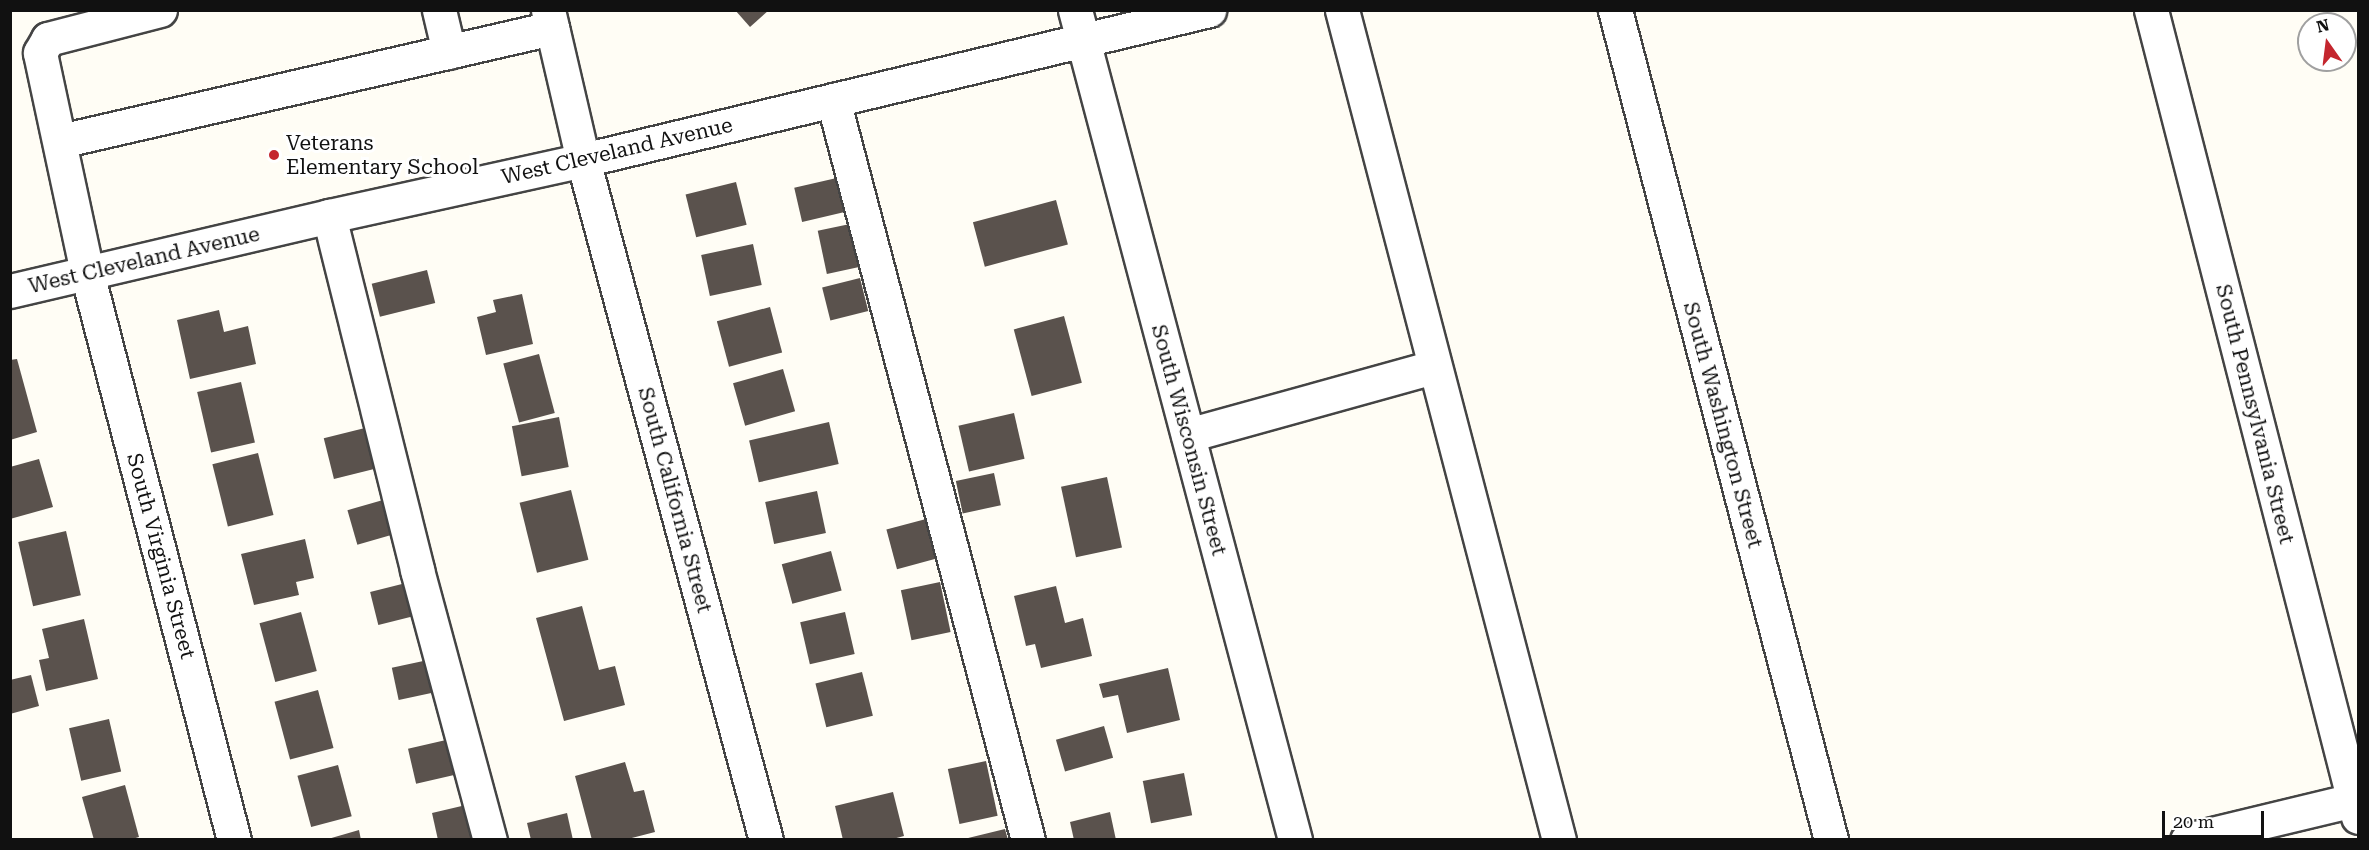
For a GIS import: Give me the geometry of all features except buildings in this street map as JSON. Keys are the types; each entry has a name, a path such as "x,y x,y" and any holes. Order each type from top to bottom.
{"street":[{"name":"South Virginia Street","path":"160,10 48,39 40,53 87,273 234,840"},
{"path":"439,10 449,52"},
{"name":"West Cleveland Avenue","path":"10,291 329,216 583,160 833,100 1079,26 1209,10"},
{"path":"1342,10 1559,840"},
{"name":"South Washington Street","path":"1615,10 1831,840"},
{"name":"South Pennsylvania Street","path":"2151,10 2357,805"},
{"path":"60,141 449,52 550,19"},
{"name":"South California Street","path":"550,19 583,160 766,840"},
{"name":"South Wisconsin Street","path":"1079,26 1295,840"},
{"path":"833,100 1028,840"},
{"path":"329,216 422,592 490,840"},
{"path":"1188,435 1434,367"},
{"path":"2187,840 2357,805"}],"place":[{"name":"Veterans Elementary School","path":"274,155"}]}
